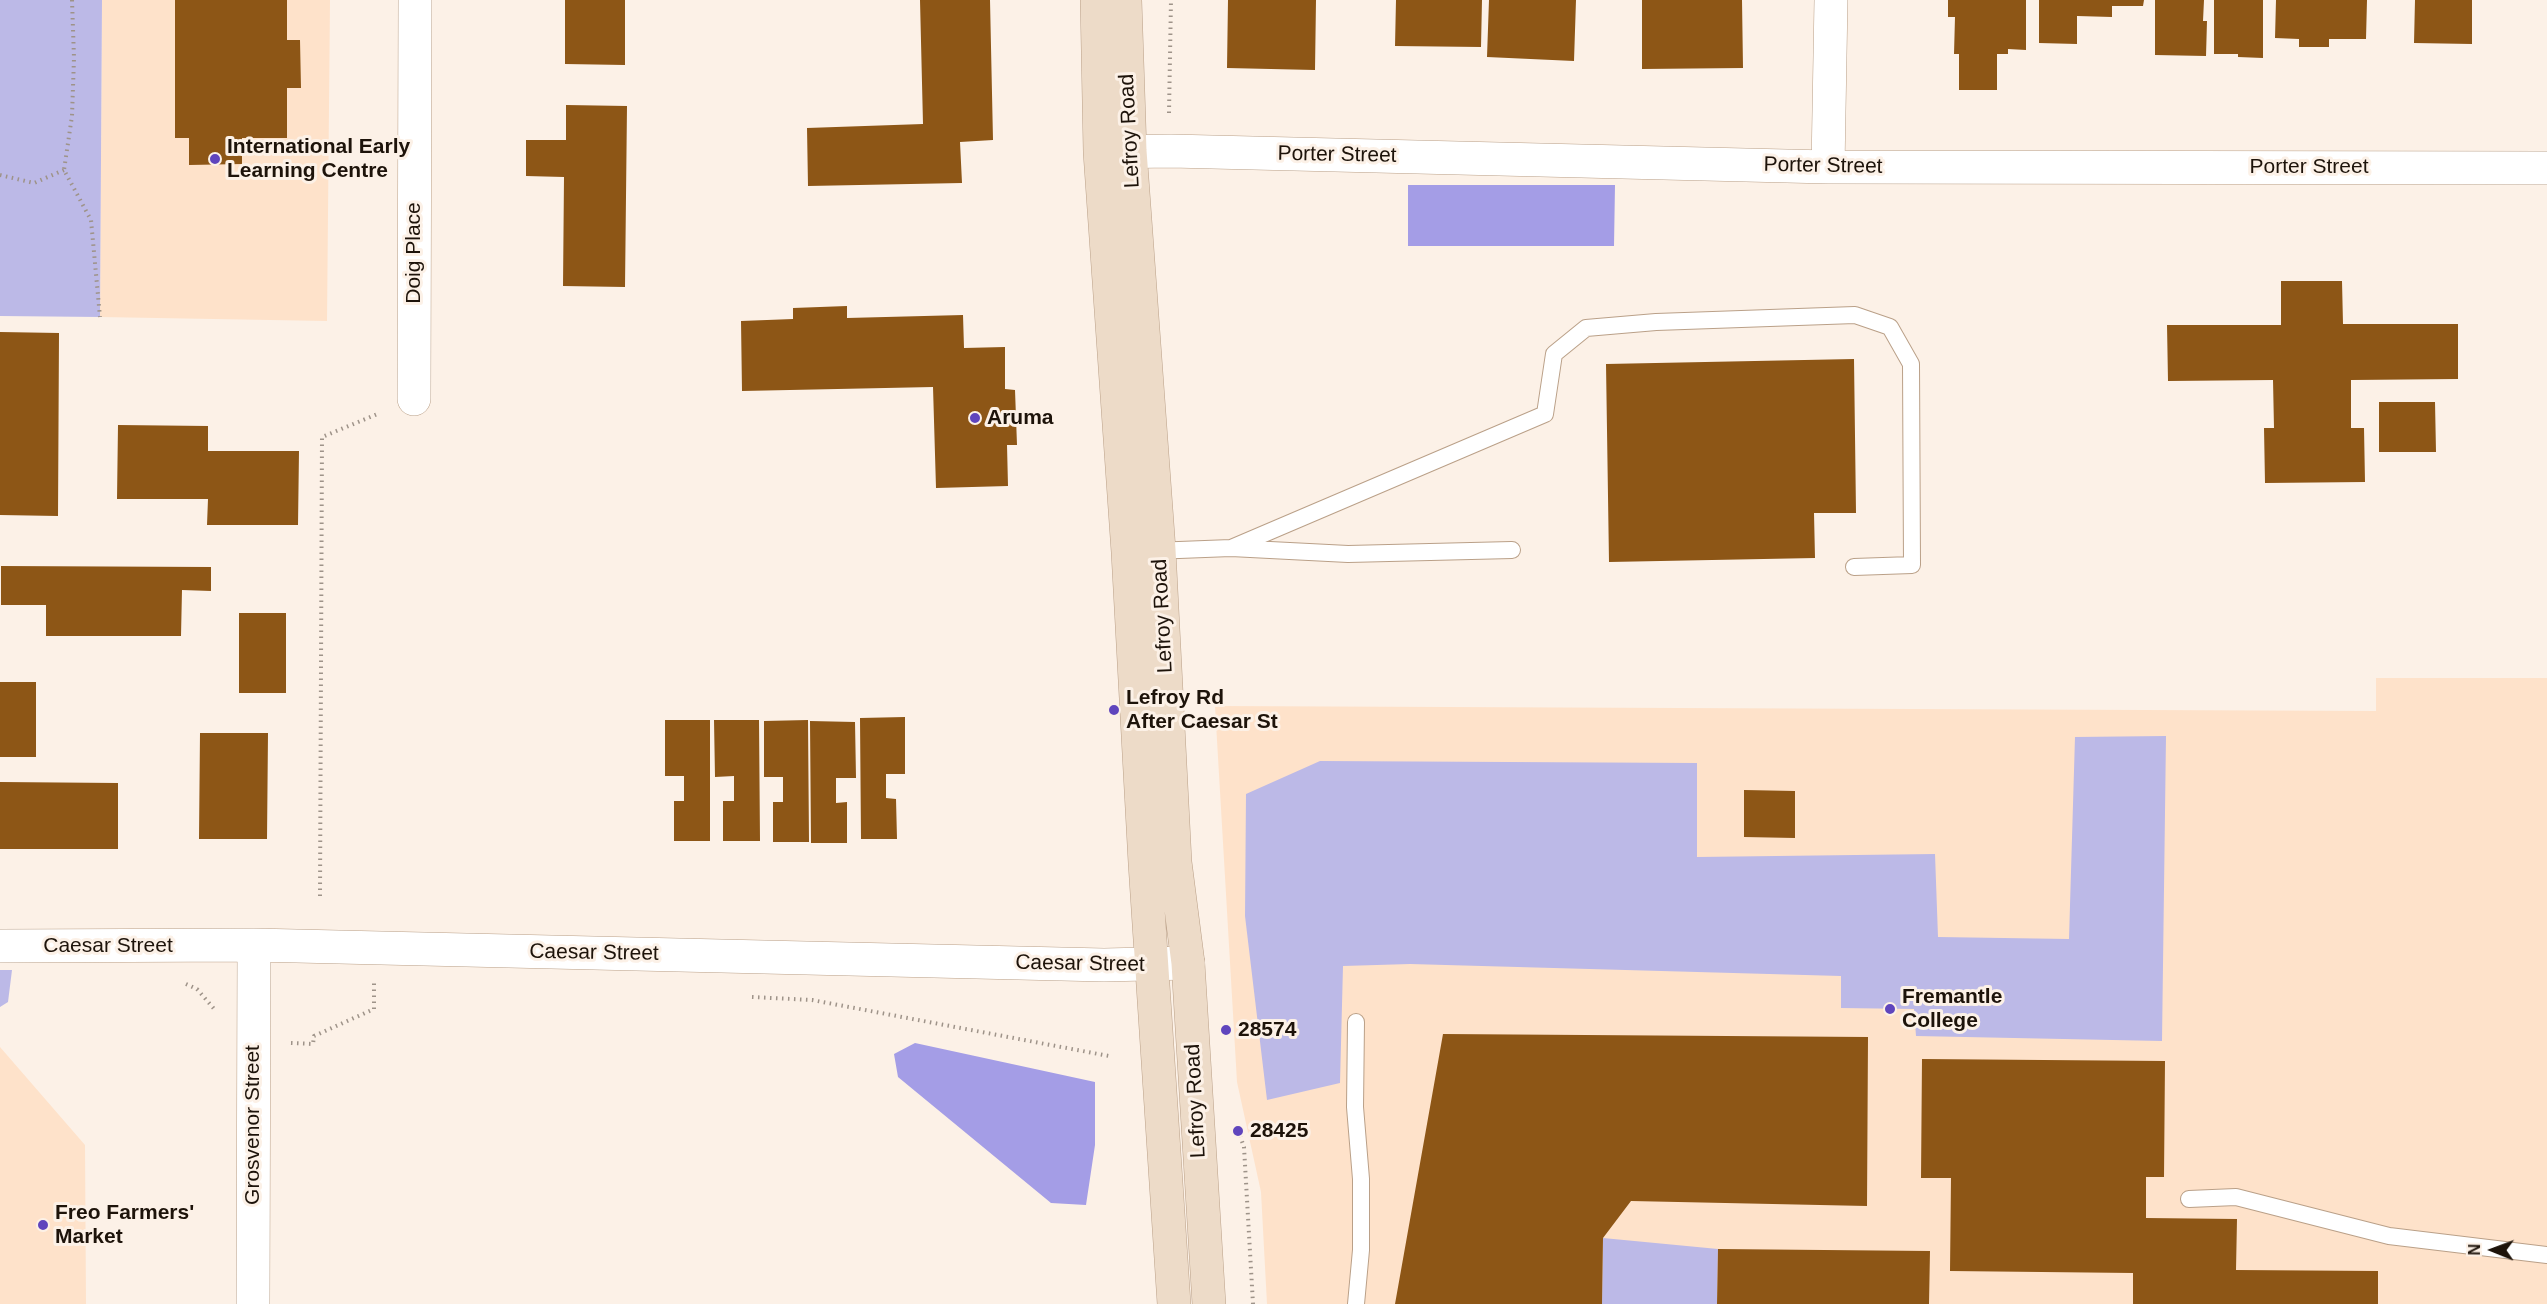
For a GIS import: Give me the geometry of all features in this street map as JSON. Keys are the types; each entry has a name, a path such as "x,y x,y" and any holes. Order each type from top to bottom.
{"street":[{"name":"Doig Place","path":"414,399 415,0"},
{"name":"Lefroy Road","path":"1097,0 1115,152 1144,551 1175,862 1188,963 1209,1304"},
{"name":"Lefroy Road","path":"1115,152 1125,0"},
{"path":"1828,167 1831,0"},
{"name":"Porter Street","path":"1115,152 1828,167 2547,168"},
{"name":"Lefroy Road","path":"1144,551 1153,965 1174,1304"},
{"name":"Caesar Street","path":"0,946 254,945 1153,965 1188,963"},
{"name":"Grosvenor Street","path":"253,1304 254,945"}],"lane":[{"path":"1231,548 1545,414 1554,354 1586,328 1656,322 1855,315 1890,327 1911,364 1912,565 1854,567"},
{"path":"1144,551 1231,548 1348,554 1512,550"},
{"path":"1356,1022 1355,1107 1360,1160 1361,1250 1356,1304"},
{"path":"2189,1199 2236,1197 2389,1236 2547,1255"}],"path":[{"path":"72,0 74,47 72,116 64,170 91,220 100,317"},
{"path":"0,175 34,183 64,170"},
{"path":"320,896 322,437 414,399"},
{"path":"177,980 197,989 208,1000 220,1018 228,1039 313,1044 314,1036 374,1009 374,976"},
{"path":"742,997 812,1000 1109,1056"}],"shaded area":[{"path":"0,0 102,0 100,317 0,316"},
{"name":"International Early Learning Centre","path":"102,0 330,0 327,321 100,317"},
{"path":"1408,185 1615,185 1614,246 1408,246"},
{"name":"Fremantle College","path":"2376,678 2547,678 2547,1304 1267,1304 1261,1192 1237,1082 1215,706 2376,711"},
{"path":"2166,736 2162,1041 1916,1036 1914,1009 1841,1008 1841,976 1410,964 1343,966 1340,1083 1267,1100 1245,916 1246,794 1320,761 1697,763 1697,857 1935,854 1938,937 2069,939 2075,737"},
{"path":"0,970 12,970 8,1002 0,1007"},
{"path":"915,1043 1095,1082 1095,1145 1086,1205 1051,1203 898,1077 894,1054"},
{"name":"Freo Farmers' Market","path":"0,1047 85,1145 86,1304 0,1304"},
{"path":"1603,1238 1718,1249 1717,1304 1602,1304"}],"building":[{"path":"175,0 287,0 287,40 300,40 301,88 287,88 287,138 242,138 242,164 189,165 189,138 175,138"},
{"path":"565,0 625,0 625,65 565,64"},
{"path":"920,0 990,0 993,140 960,142 962,183 808,186 807,128 923,124"},
{"path":"1228,0 1316,0 1315,70 1227,68"},
{"path":"1396,0 1482,0 1481,47 1395,46"},
{"path":"1489,0 1576,0 1574,61 1487,57"},
{"path":"1642,0 1742,0 1743,68 1642,69"},
{"path":"1948,0 2026,0 2026,50 2008,49 2008,54 1997,54 1997,90 1959,90 1959,54 1954,54 1955,17 1948,17"},
{"path":"2039,0 2144,0 2143,6 2112,6 2112,17 2077,16 2077,44 2039,43"},
{"path":"2155,0 2204,0 2203,21 2207,21 2206,56 2155,55"},
{"path":"2214,0 2263,0 2263,58 2238,57 2238,54 2214,54"},
{"path":"2276,0 2367,0 2366,39 2329,39 2329,47 2299,47 2299,39 2275,38"},
{"path":"2415,0 2472,0 2472,44 2414,43"},
{"path":"566,105 627,106 625,287 563,286 564,177 526,176 526,140 566,140"},
{"path":"2281,281 2342,281 2343,324 2458,324 2458,379 2351,380 2351,428 2364,428 2365,482 2265,483 2264,428 2274,428 2273,380 2168,381 2167,325 2281,325"},
{"name":"Aruma","path":"847,306 847,318 963,315 964,348 1005,347 1005,389 1015,390 1017,445 1007,445 1008,486 936,488 933,387 742,391 741,321 793,319 793,308"},
{"path":"0,332 59,333 58,516 0,515"},
{"path":"1854,359 1856,513 1814,513 1815,558 1609,562 1606,364"},
{"path":"2379,402 2435,402 2436,452 2379,452"},
{"path":"118,425 208,426 208,451 299,451 298,525 207,525 208,499 117,499"},
{"path":"1,566 211,567 211,591 182,590 181,636 46,636 46,605 1,605"},
{"path":"239,613 286,613 286,693 239,693"},
{"path":"0,682 36,682 36,757 0,757"},
{"path":"905,717 905,774 886,774 886,798 896,799 897,839 861,839 860,718"},
{"path":"665,720 710,720 710,841 674,841 674,801 684,801 684,776 665,776"},
{"path":"714,720 759,720 760,841 723,841 723,801 734,801 734,776 715,777"},
{"path":"808,720 809,842 773,842 773,802 783,802 783,777 764,777 764,721"},
{"path":"810,721 855,722 856,778 836,778 836,803 847,802 847,843 811,843"},
{"path":"200,733 268,733 267,839 199,839"},
{"path":"0,782 118,783 118,849 0,849"},
{"path":"1744,790 1795,791 1795,838 1744,837"},
{"path":"1443,1034 1868,1037 1867,1206 1631,1201 1603,1238 1602,1304 1395,1304"},
{"path":"1922,1059 2165,1061 2164,1177 2146,1177 2146,1218 2237,1219 2236,1270 2378,1271 2378,1304 2133,1304 2133,1273 1950,1271 1951,1178 1921,1178"},
{"path":"1718,1249 1930,1251 1929,1304 1717,1304"}],"place":[{"name":"International Early Learning Centre","path":"215,159"},
{"name":"Aruma","path":"975,418"},
{"name":"Lefroy Rd After Caesar St","path":"1114,710"},
{"name":"Fremantle College","path":"1890,1009"},
{"name":"28574","path":"1226,1030"},
{"name":"28425","path":"1238,1131"},
{"name":"Freo Farmers' Market","path":"43,1225"}]}
